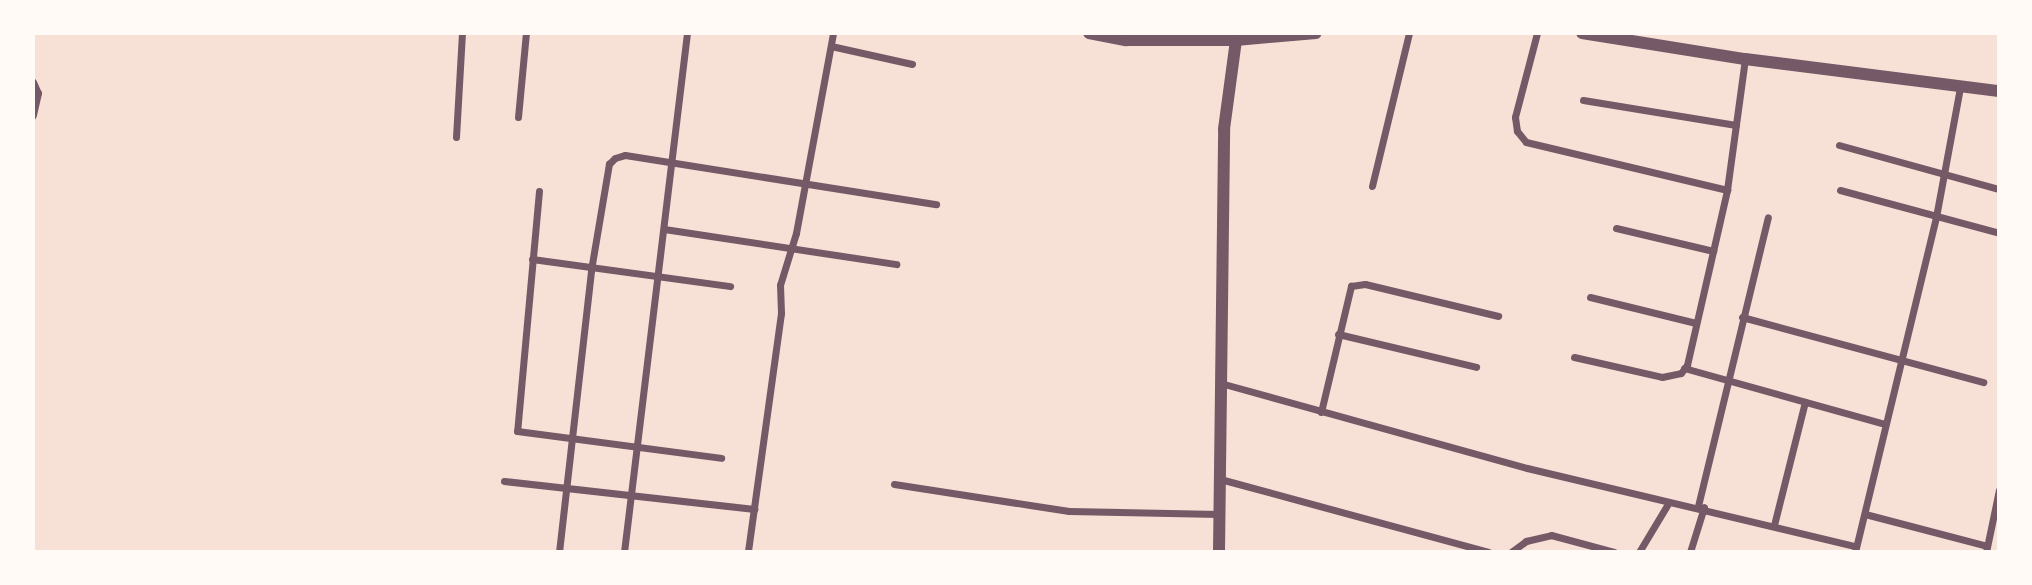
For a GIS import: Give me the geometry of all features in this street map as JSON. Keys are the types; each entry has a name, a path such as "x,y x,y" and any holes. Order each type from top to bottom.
{"street":[{"path":"456,137 462,33"},
{"path":"517,117 526,33"},
{"path":"624,552 687,33"},
{"path":"748,551 781,313 780,285 805,182 833,33"},
{"path":"1089,33 1112,40 1316,33"},
{"path":"1372,186 1409,33"},
{"path":"1537,33 1515,117 1517,131 1526,142 1727,190"},
{"path":"1582,33 1745,60 1999,91"},
{"path":"1219,552 1219,479 1224,384 1224,129 1236,36"},
{"path":"831,46 912,64"},
{"path":"1574,357 1662,377 1673,377 1684,368 1727,190 1745,60"},
{"path":"33,82 38,93 33,115"},
{"path":"1224,384 1321,412 1669,502 1774,525 1855,549 1936,217 1960,88"},
{"path":"1583,100 1736,125"},
{"path":"1839,145 1999,189"},
{"path":"559,552 591,270 609,164 625,155 936,204"},
{"path":"1840,190 1999,233"},
{"path":"539,191 517,431 572,441 721,458"},
{"path":"1690,552 1726,379 1768,217"},
{"path":"1616,228 1713,251"},
{"path":"664,229 896,264"},
{"path":"532,259 591,270 730,286"},
{"path":"1321,412 1347,291 1357,284 1498,316"},
{"path":"1590,297 1696,323"},
{"path":"1742,317 1983,382"},
{"path":"1338,334 1476,367"},
{"path":"1684,368 1885,424"},
{"path":"1774,525 1805,402"},
{"path":"1219,479 1488,552"},
{"path":"504,481 754,509"},
{"path":"894,484 1088,513 1219,514"},
{"path":"1865,514 1986,549 1999,490"},
{"path":"1640,552 1669,502"},
{"path":"1511,552 1538,536 1550,535 1614,552"}]}
